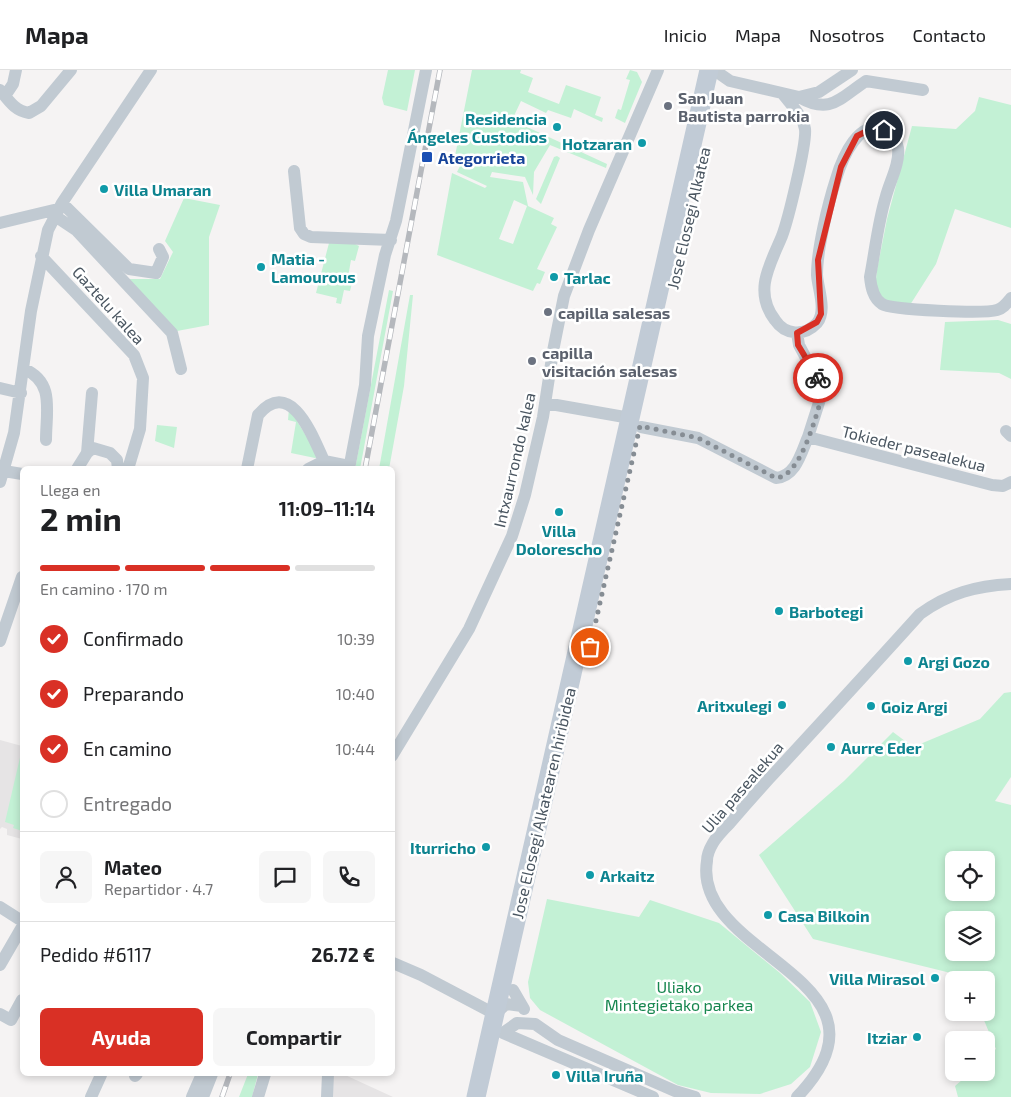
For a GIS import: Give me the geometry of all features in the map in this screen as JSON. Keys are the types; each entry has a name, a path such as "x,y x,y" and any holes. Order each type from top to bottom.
{"main road":[{"name":"Jose Elosegi Alkatearen hiribidea","path":"476,1097 510,1003 635,422 714,71"},
{"path":"489,1097 635,422"}],"street":[{"path":"16,70 13,84 3,93 21,112 29,114 42,106 71,70"},
{"path":"20,474 2,476 21,393 31,311 48,230 58,210 151,70"},
{"path":"349,466 365,385 368,336 385,255 391,240 426,70"},
{"name":"Intxaurrondo kalea","path":"395,751 470,629 505,554 526,495 564,296 589,230 658,70"},
{"path":"799,98 819,92 852,70"},
{"path":"714,71 730,81 799,98 820,107 830,105 866,82 923,90"},
{"path":"783,94 801,118 805,137 786,225 765,273 763,285 765,301 770,315 778,325 797,333"},
{"path":"797,333 817,322 821,314 818,260 836,179 857,136 873,128 884,130 893,136 898,144 898,152 885,198 870,277 871,287 878,301 893,308 990,311 1006,305 1011,298"},
{"path":"294,171 300,228 304,234 311,237 391,240"},
{"path":"0,223 58,210"},
{"path":"58,210 129,269 156,273 163,258 159,249"},
{"path":"58,210 172,333 181,369"},
{"name":"Gaztelu kalea","path":"42,256 134,355 143,378 140,430 129,466"},
{"path":"545,403 635,422 698,438 776,478 785,477 793,469 808,438 823,390 798,345 797,333"},
{"path":"24,369 36,374 47,389 46,440"},
{"path":"0,388 21,393"},
{"path":"87,453 92,393"},
{"path":"248,466 258,415 264,408 284,403 294,406 312,435 324,461"},
{"name":"Tokieder pasealekua","path":"808,438 992,485 1003,486 1011,482"},
{"path":"79,466 87,453 93,448 110,453 117,460 118,466"},
{"path":"314,466 324,461 345,466"},
{"path":"0,641 20,583"},
{"name":"Ulia pasealekua","path":"797,1097 811,1082 826,1053 829,1036 825,1017 818,1000 804,983 735,927 712,900 707,880 706,861 713,843 744,806 920,614 936,602 957,592 980,586 1011,584"},
{"path":"0,907 20,920"},
{"path":"0,965 20,930"},
{"path":"395,964 421,975 510,1003 558,1040 674,1091 695,1097"},
{"path":"0,1014 11,1020 20,1004"},
{"path":"541,1027 522,1022 512,1026 503,1033 653,1097"},
{"path":"91,1097 101,1076"},
{"path":"200,1096 202,1076"},
{"path":"200,1096 205,1076"},
{"path":"200,1096 211,1076"},
{"path":"258,1097 264,1076"},
{"path":"327,1097 328,1076"}],"shaded area":[{"path":"0,740 20,745 20,838 7,835 7,829 2,827 0,829"},
{"path":"333,1076 347,1076 393,1097 333,1097"}],"green space":[{"path":"388,70 415,70 407,111 384,105 382,98"},
{"path":"472,70 521,70 520,73 533,78 528,92 559,104 566,85 601,97 595,115 603,118 602,122 574,109 571,118 548,110 546,113 521,101 512,120 607,164 606,168 550,145 534,172 533,195 525,177 492,172 490,177 523,182 528,206 554,218 551,224 557,227 537,269 545,272 540,284 537,283 533,291 437,255 452,173 485,188 487,186 457,172 463,160 455,156","holes":["514,200 527,206 513,244 499,239"]},
{"path":"630,70 637,72 642,82 625,123 615,118 618,109 621,110 630,80 626,79"},
{"path":"979,97 1011,105 1011,228 955,209 936,264 910,305 880,299 875,287 877,270 887,219 912,126 956,129 975,111"},
{"path":"554,157 560,158 541,204 536,199"},
{"path":"184,198 220,205 209,237 209,325 177,331 127,279 160,279 173,252 165,241"},
{"path":"329,243 355,244 359,246 355,261 351,260 348,277 353,279 350,291 344,290 341,304 336,303 337,298 316,293"},
{"path":"389,290 393,291 361,466 356,466"},
{"path":"410,295 413,295 404,386 390,466 380,466"},
{"path":"998,320 1011,324 1011,379 999,373 940,370 945,322"},
{"path":"289,408 319,457 315,458 291,453 296,422 288,420"},
{"path":"157,425 177,427 174,448 155,441"},
{"path":"1011,692 1011,777 995,801 1011,805 1011,1097 958,1097 955,1086 961,1081 995,1081 995,1031 988,1031 984,1021 995,1021 995,971 945,972 813,939 759,855 844,781 893,732 913,747 980,719 1004,693"},
{"path":"20,758 20,830 13,828 14,825 5,822"},
{"name":"Uliako Mintegietako parkea","path":"547,899 639,917 650,900 719,923 780,973 810,1002 821,1032 810,1067 791,1084 760,1094 711,1093 678,1085 540,1010 530,998 528,982"},
{"path":"247,1076 257,1076 252,1097 239,1097"}],"railway":[{"path":"366,466 440,70"},
{"path":"222,1097 229,1076"}],"way so far":[{"path":"590,647 640,426 698,438 776,478 785,477 793,469 800,457 822,397 822,385 818,378"}],"place":[{"name":"San Juan Bautista parrokia","path":"668,106"},
{"name":"Residencia Ángeles Custodios","path":"557,127"},
{"name":"Hotzaran","path":"642,143"},
{"name":"Ategorrieta","path":"427,157"},
{"name":"Villa Umaran","path":"104,189"},
{"name":"Matia - Lamourous","path":"261,267"},
{"name":"Tarlac","path":"554,277"},
{"name":"capilla salesas","path":"548,312"},
{"name":"capilla visitación salesas","path":"532,361"},
{"name":"Villa Dolorescho","path":"559,512"},
{"name":"Barbotegi","path":"779,611"},
{"name":"Argi Gozo","path":"908,661"},
{"name":"Aritxulegi","path":"782,705"},
{"name":"Goiz Argi","path":"871,706"},
{"name":"Aurre Eder","path":"831,747"},
{"name":"Iturricho","path":"486,847"},
{"name":"Arkaitz","path":"590,875"},
{"name":"Casa Bilkoin","path":"768,915"},
{"name":"Villa Mirasol","path":"935,978"},
{"name":"Itziar","path":"917,1037"},
{"name":"Villa Iruña","path":"556,1075"}],"route":[{"path":"818,378 798,345 797,333 807,330 817,322 821,314 817,275 818,260 836,179 857,136 864,130 873,128 884,130"}]}
